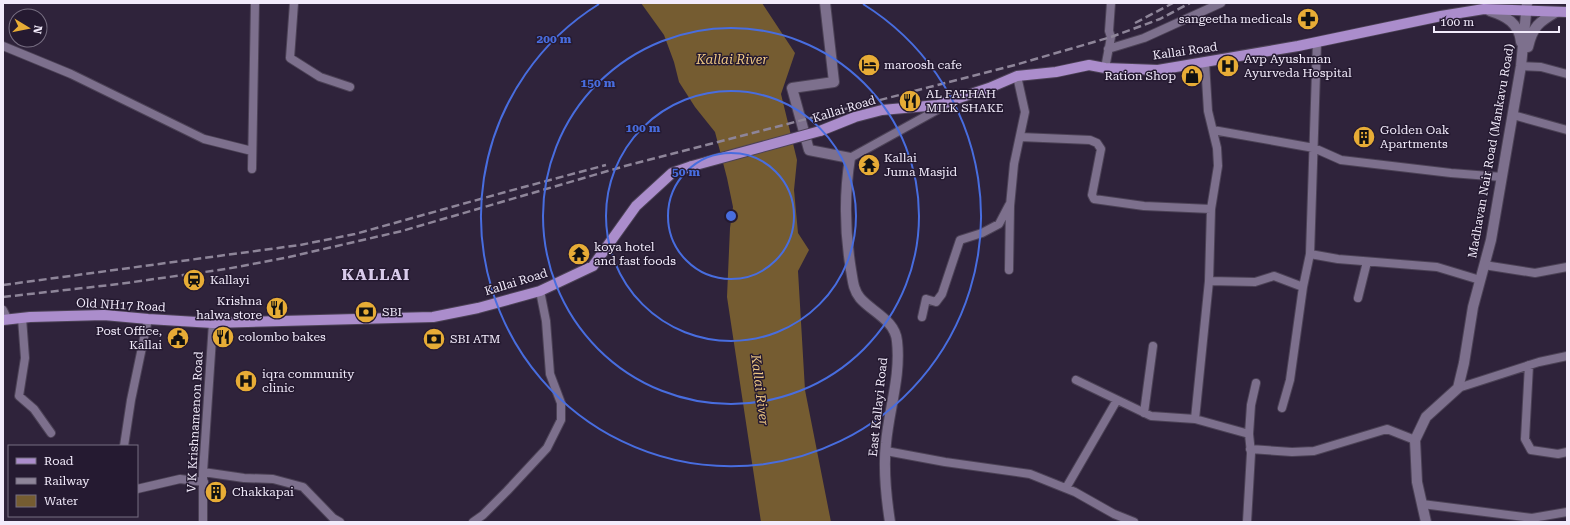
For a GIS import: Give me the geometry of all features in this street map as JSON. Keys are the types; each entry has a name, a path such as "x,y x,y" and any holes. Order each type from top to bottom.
{"main road":[{"path":"825,3 834,82 792,88 808,150 850,158"},
{"path":"1484,9 1508,5 1510,3"},
{"name":"Kallai Road","path":"213,323 433,317 478,308 540,291 593,266 636,206 672,173 820,130 854,117 882,110 938,105 955,98 989,88 1017,76 1056,72 1088,65 1105,68 1158,70 1317,42 1441,16 1484,9 1527,6 1556,12 1567,12"},
{"name":"Madhavan Nair Road (Mankavu Road)","path":"1458,388 1464,363 1473,307 1491,240 1521,66 1527,6"},
{"path":"1484,9 1509,18 1516,26 1520,34 1522,52"},
{"path":"1521,66 1525,58 1530,36 1535,27 1541,20 1556,12"},
{"name":"East Kallayi Road","path":"850,158 845,193 849,259 853,286 860,299 894,329 897,339 897,382 886,450 885,480 890,522"},
{"name":"Old NH17 Road","path":"6,320 104,315 148,320 213,323"},
{"path":"1426,522 1417,482 1415,440 1426,417 1458,388"}],"street":[{"path":"252,169 255,3"},
{"path":"294,3 290,58 320,77 350,87"},
{"path":"1105,68 1111,37 1109,31 1111,3"},
{"path":"1108,49 1144,38 1221,3"},
{"path":"1282,408 1290,380 1303,287 1310,254 1317,42"},
{"path":"3,46 71,74 204,139 252,151"},
{"path":"1195,419 1209,281 1211,209 1218,166 1217,148 1208,111 1205,62"},
{"path":"1521,66 1541,67 1567,74"},
{"path":"1009,270 1011,200 1014,164 1025,112 1017,76"},
{"path":"850,158 946,105 955,98"},
{"path":"1513,114 1567,130"},
{"path":"1213,130 1314,148 1341,160 1452,173 1502,177"},
{"path":"1020,137 1090,140 1098,143 1101,149 1092,195 1094,199 1144,206 1211,209"},
{"path":"922,317 926,299 936,302 942,294 960,240 982,233 999,224 1011,200"},
{"path":"1310,254 1367,262 1437,267 1480,280"},
{"path":"1358,298 1367,262"},
{"path":"1484,264 1535,273 1567,267"},
{"path":"1209,281 1255,282 1274,276 1303,287"},
{"path":"474,522 507,491 547,448 561,420 561,403 550,374 546,321 540,291"},
{"path":"3,310 6,320"},
{"path":"22,318 25,358 19,396 34,409 51,433"},
{"path":"124,445 131,400 148,320"},
{"name":"V K Krishnamenon Road","path":"203,522 203,472 213,323"},
{"path":"1144,413 1153,346"},
{"path":"1458,388 1530,365 1567,356"},
{"path":"1530,365 1525,440 1531,450 1558,454 1567,452"},
{"path":"1076,380 1151,416 1195,419 1249,434"},
{"path":"1247,522 1250,449 1249,434 1251,405 1256,383"},
{"path":"1066,488 1117,400"},
{"path":"1250,449 1292,452 1314,451 1387,429 1415,440"},
{"path":"886,450 945,462 1030,474 1066,488 1114,514 1134,522"},
{"path":"203,472 244,478 273,479 303,487 332,518 340,522"},
{"path":"138,489 180,479 204,482"},
{"path":"1422,504 1532,518 1567,512"}],"water":[{"name":"Kallai River","path":"641,3 762,3 795,53 781,94 797,160 794,190 798,233 809,250 798,271 805,390 831,522 761,522 727,297 730,228 733,207 727,178 715,132 695,107 679,82 674,62 664,35"}],"railway":[{"path":"1135,23 1173,3"},
{"path":"3,297 119,284 226,269 289,257 402,231 625,166 1015,65 1111,37 1160,19 1190,3"},
{"path":"3,285 300,245 355,234 606,165"}],"place":[{"name":"sangeetha medicals","path":"1308,19"},
{"name":"maroosh cafe","path":"869,65"},
{"name":"Avp Ayushman Ayurveda Hospital","path":"1228,66"},
{"name":"Ration Shop","path":"1192,76"},
{"name":"AL FATHAH MILK SHAKE","path":"910,101"},
{"name":"Golden Oak Apartments","path":"1364,137"},
{"name":"Kallai Juma Masjid","path":"869,165"},
{"name":"koya hotel and fast foods","path":"579,254"},
{"name":"Kallayi","path":"194,280"},
{"name":"Krishna halwa store","path":"277,308"},
{"name":"SBI","path":"366,312"},
{"name":"colombo bakes","path":"223,337"},
{"name":"Post Office, Kallai","path":"178,338"},
{"name":"SBI ATM","path":"434,339"},
{"name":"iqra community clinic","path":"246,381"},
{"name":"Chakkapai","path":"216,492"}],"district":[{"name":"KALLAI","path":"376,274"}]}
